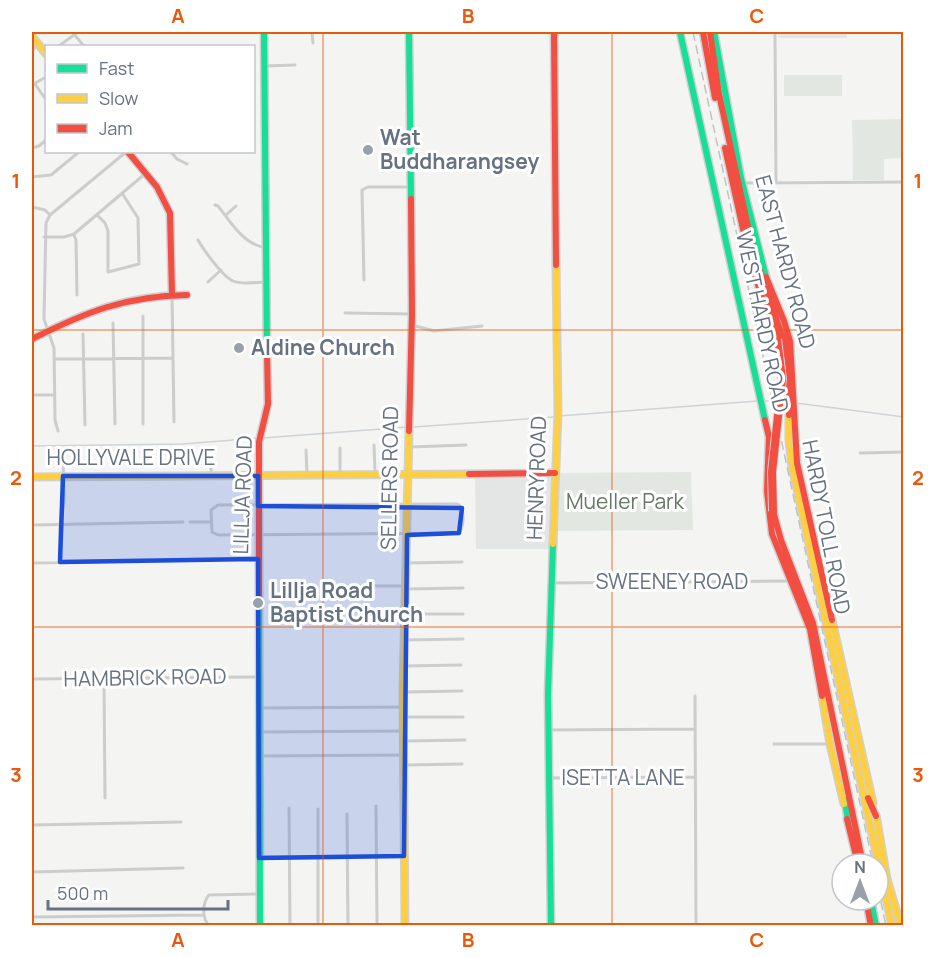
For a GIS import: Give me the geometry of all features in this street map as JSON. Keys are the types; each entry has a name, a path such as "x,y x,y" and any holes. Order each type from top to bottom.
{"main road":[{"name":"LILLJA ROAD","path":"260,926 258,476 260,438 268,408 264,32"},
{"name":"SELLERS ROAD","path":"405,926 403,692 412,325 409,32"},
{"name":"HENRY ROAD","path":"551,926 548,694 557,416 554,32"},
{"name":"WEST HARDY ROAD","path":"680,32 770,447 767,476 768,512 775,540 810,628 830,744 855,852"},
{"name":"HARDY TOLL ROAD","path":"703,32 749,256 777,339 782,379 772,472 773,511 784,552 810,613 861,852"},
{"name":"HARDY TOLL ROAD","path":"712,32 719,94 754,254 785,344 792,466 892,926"},
{"name":"EAST HARDY ROAD","path":"712,32 762,264 790,337 793,359 795,446 801,482 899,926"},
{"path":"32,36 45,53"},
{"path":"128,153 157,187 170,213 172,294"},
{"path":"32,339 90,311 119,301 172,294 187,295"},
{"name":"HOLLYVALE DRIVE","path":"32,477 555,473"},
{"path":"835,661 863,782 876,816"},
{"path":"831,710 831,730 848,822"}],"street":[{"path":"60,45 74,32 83,45"},
{"path":"312,32 313,43"},
{"path":"775,32 776,183"},
{"path":"32,51 38,44"},
{"path":"265,66 295,65"},
{"path":"33,84 45,99"},
{"path":"32,148 45,141"},
{"path":"32,177 51,175 78,153"},
{"path":"58,431 55,425 52,340 44,319 46,223 51,214 126,153"},
{"path":"172,153 177,159 187,164"},
{"path":"44,237 64,237 74,234 146,173"},
{"path":"744,183 903,182"},
{"path":"364,280 362,190 368,187 411,187"},
{"path":"97,215 105,223 108,231 108,272 135,267 140,261 138,218 122,193"},
{"path":"215,205 250,242 266,247"},
{"path":"225,215 236,206"},
{"path":"32,207 51,214"},
{"path":"74,234 76,240 76,295"},
{"path":"198,240 221,270 233,281 267,282"},
{"path":"208,282 221,270"},
{"path":"172,294 174,422"},
{"path":"345,313 412,314"},
{"path":"143,316 143,424"},
{"path":"113,323 115,424"},
{"path":"412,325 434,331 482,326"},
{"path":"83,334 84,425"},
{"path":"54,359 173,358"},
{"path":"32,396 54,395"},
{"path":"410,447 466,445"},
{"path":"374,446 375,475"},
{"path":"340,448 340,476"},
{"path":"306,450 307,476"},
{"path":"60,562 60,524 64,502 63,453"},
{"path":"860,453 903,453"},
{"path":"211,465 211,475"},
{"path":"218,505 258,506 459,505 463,519 459,533 258,536 216,535 212,532 211,510 218,505"},
{"path":"32,525 183,522"},
{"path":"190,522 210,522"},
{"path":"32,563 258,559"},
{"path":"406,563 462,562"},
{"name":"SWEENEY ROAD","path":"553,583 791,581"},
{"path":"336,586 463,588"},
{"path":"405,614 463,614"},
{"path":"405,640 463,639"},
{"path":"404,666 461,665"},
{"name":"HAMBRICK ROAD","path":"32,679 258,677"},
{"path":"104,679 105,798"},
{"path":"403,692 462,691"},
{"path":"695,696 696,926"},
{"path":"258,708 403,707"},
{"path":"404,717 463,717"},
{"path":"548,730 695,729"},
{"path":"258,732 404,731"},
{"path":"404,741 465,740"},
{"path":"774,744 830,744"},
{"path":"258,756 404,755"},
{"path":"404,765 462,764"},
{"name":"ISETTA LANE","path":"550,778 695,777"},
{"path":"376,806 377,926"},
{"path":"289,808 290,926"},
{"path":"318,809 318,926"},
{"path":"347,814 348,926"},
{"path":"32,825 181,822"},
{"path":"259,858 404,856"},
{"path":"32,872 183,868"},
{"path":"209,926 204,915 205,901 209,895 260,894"},
{"path":"32,917 204,915"}],"highlighted area":[{"path":"63,476 258,476 258,506 462,508 459,533 407,535 404,856 259,858 258,559 60,562"}],"shaded area":[{"path":"777,32 847,32 847,38 779,38"},
{"path":"475,477 552,477 549,549 476,549"}],"green space":[{"path":"784,75 842,75 842,96 784,96"},
{"path":"903,119 903,158 884,159 884,180 853,180 852,120"},
{"name":"Mueller Park","path":"691,472 693,530 558,531 559,473"}],"waterway":[{"path":"559,416 758,401"},
{"path":"763,401 776,401"},
{"path":"796,403 904,417"},
{"path":"413,427 555,417"},
{"path":"263,438 408,427"},
{"path":"32,446 183,444 258,438"}],"railway":[{"path":"693,32 870,852"},
{"path":"883,912 886,926"}],"traffic: fast":[{"path":"264,32 267,351"},
{"path":"409,32 411,199"},
{"path":"680,32 765,420"},
{"path":"714,32 741,178 766,277"},
{"path":"551,926 548,694 553,544"},
{"path":"259,604 260,926"},
{"path":"845,800 848,822"},
{"path":"873,912 876,926"}],"traffic: slow":[{"path":"32,36 45,53"},
{"path":"553,544 558,413 556,265"},
{"path":"789,415 792,466 892,926"},
{"path":"405,926 403,692 409,431"},
{"path":"32,477 469,474"},
{"path":"832,620 873,803"},
{"path":"822,696 844,804"},
{"path":"876,815 887,879 901,926"}],"traffic: jam":[{"path":"554,32 556,265"},
{"path":"703,32 715,98"},
{"path":"710,32 719,94 754,254 785,344 789,370 789,415"},
{"path":"725,148 751,265 777,339"},
{"path":"129,153 157,187 170,213 172,294"},
{"path":"409,431 412,314 411,199"},
{"path":"766,277 790,341 797,463 832,620"},
{"path":"32,339 106,307 144,298 187,295"},
{"path":"773,511 772,472 782,379 777,339"},
{"path":"259,604 259,442 268,404 267,351"},
{"path":"765,420 769,437 767,491 772,534 810,629 822,696"},
{"path":"469,474 555,473"},
{"path":"773,511 781,540 813,623 861,852"},
{"path":"868,798 876,816"},
{"path":"847,819 855,852"},
{"path":"868,912 871,926"}],"place":[{"name":"Wat Buddharangsey","path":"368,150"},
{"name":"Aldine Church","path":"239,348"},
{"name":"Lillja Road Baptist Church","path":"258,603"}]}
